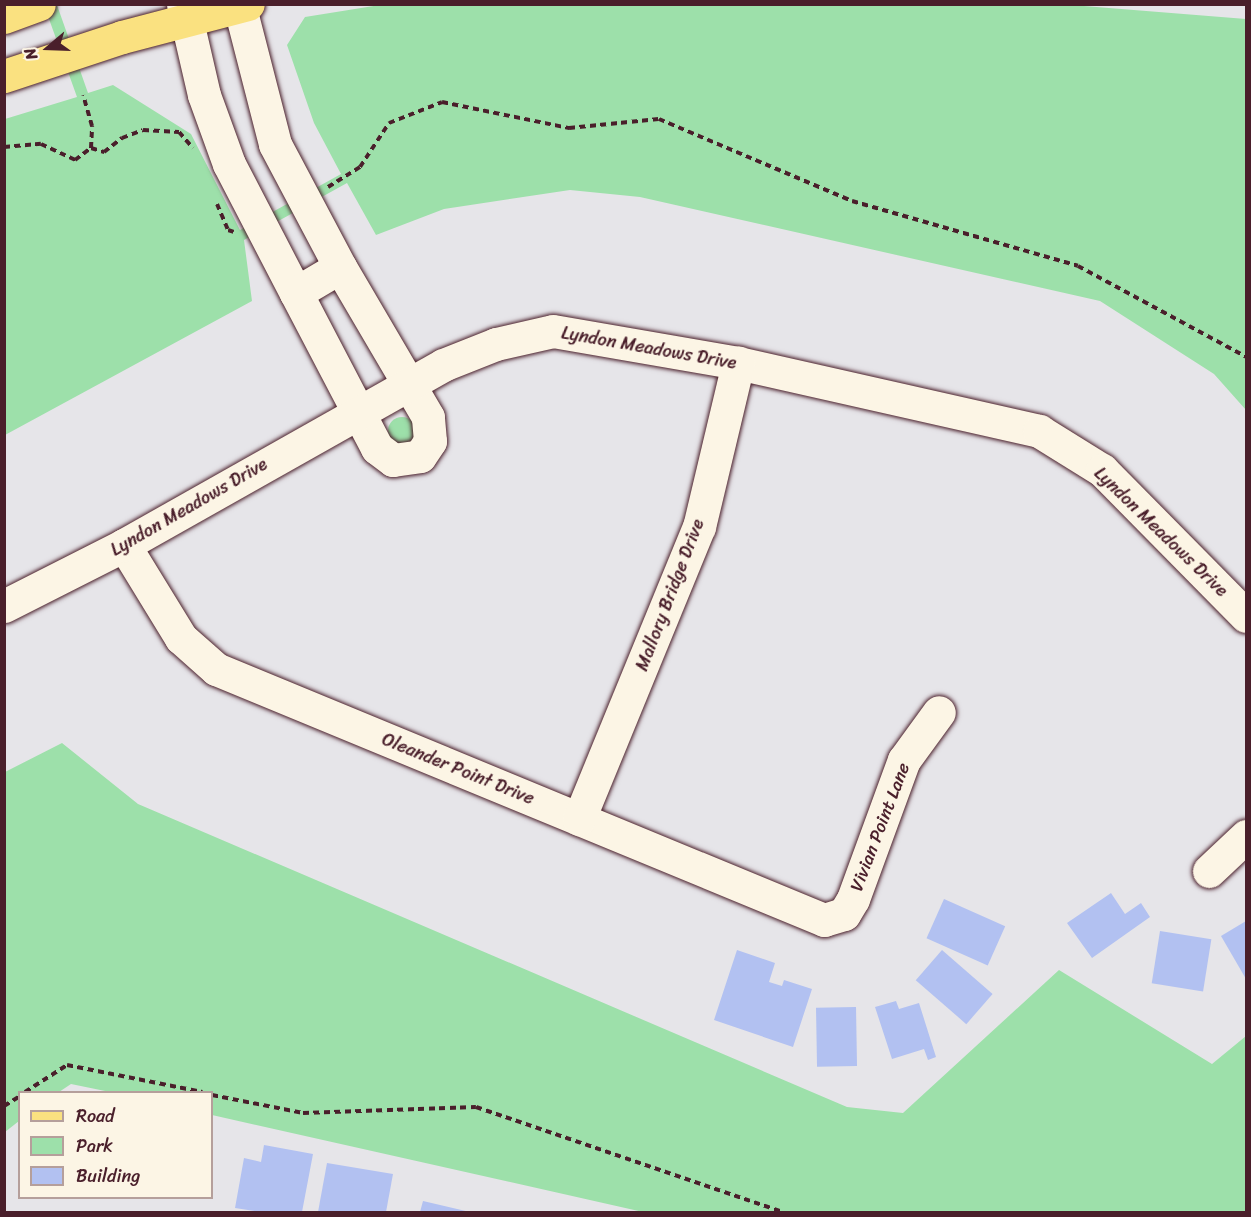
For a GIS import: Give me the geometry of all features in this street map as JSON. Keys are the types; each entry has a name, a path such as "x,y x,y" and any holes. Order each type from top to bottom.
{"main road":[{"path":"4,17 39,4"},
{"path":"4,76 184,12 242,5"}],"street":[{"path":"184,12 204,95 229,164 357,412 384,455 402,462 420,456 427,449 432,431 408,383 302,201 275,144 242,5"},
{"path":"229,164 275,144"},
{"path":"296,293 340,267"},
{"name":"Lyndon Meadows Drive","path":"4,606 124,545 408,383 496,344 553,332 738,363 1039,431 1102,470 1246,616"},
{"name":"Mallory Bridge Drive","path":"579,819 699,527 738,363"},
{"name":"Oleander Point Drive","path":"124,545 181,638 216,669 824,920 844,914"},
{"name":"Vivian Point Lane","path":"844,914 853,899 904,760 939,712"},
{"path":"1209,871 1246,836"}],"path":[{"path":"83,95 92,126 91,148"},
{"path":"302,201 360,167 389,123 442,102 569,128 659,120 852,201 1078,266 1246,357"},
{"path":"91,148 104,152 122,138 143,130 179,132 196,156"},
{"path":"4,147 42,144 75,160 91,148"},
{"path":"214,198 228,230 240,235 260,225"},
{"path":"27,1091 67,1065 197,1091"},
{"path":"213,1095 303,1113 476,1107 783,1212"},
{"path":"4,1106 18,1097"}],"green space":[{"path":"386,4 1059,4 1246,19 1246,410 1214,374 1100,301 640,197 570,190 444,209 376,235 347,183 244,240 252,301 5,435 5,119 77,97 44,5 57,5 88,93 113,85 191,134 240,230 341,174 314,123 287,45 305,17"},
{"path":"402,417 412,421 416,431 412,441 402,445 392,441 388,431 392,421"},
{"path":"62,743 138,804 847,1107 903,1113 1059,970 1212,1064 1246,1036 1246,1212 643,1212 213,1115 213,1091 105,1091 71,1084 60,1091 18,1091 18,1122 5,1132 5,772"}],"building":[{"path":"1111,893 1125,914 1141,903 1150,917 1092,958 1067,923"},
{"path":"944,899 1005,926 988,966 927,938"},
{"path":"1246,921 1246,979 1221,936"},
{"path":"1160,931 1211,939 1203,991 1152,983"},
{"path":"737,950 775,963 769,982 782,986 784,980 812,989 793,1047 714,1020"},
{"path":"942,950 993,994 966,1024 916,980"},
{"path":"896,1001 899,1009 919,1003 936,1057 928,1060 924,1049 892,1059 875,1007"},
{"path":"856,1007 857,1066 817,1067 816,1008"},
{"path":"264,1145 313,1154 302,1212 260,1212 235,1208 244,1158 261,1162"},
{"path":"327,1163 393,1174 386,1212 318,1212"},
{"path":"423,1201 470,1212 420,1212"}]}
